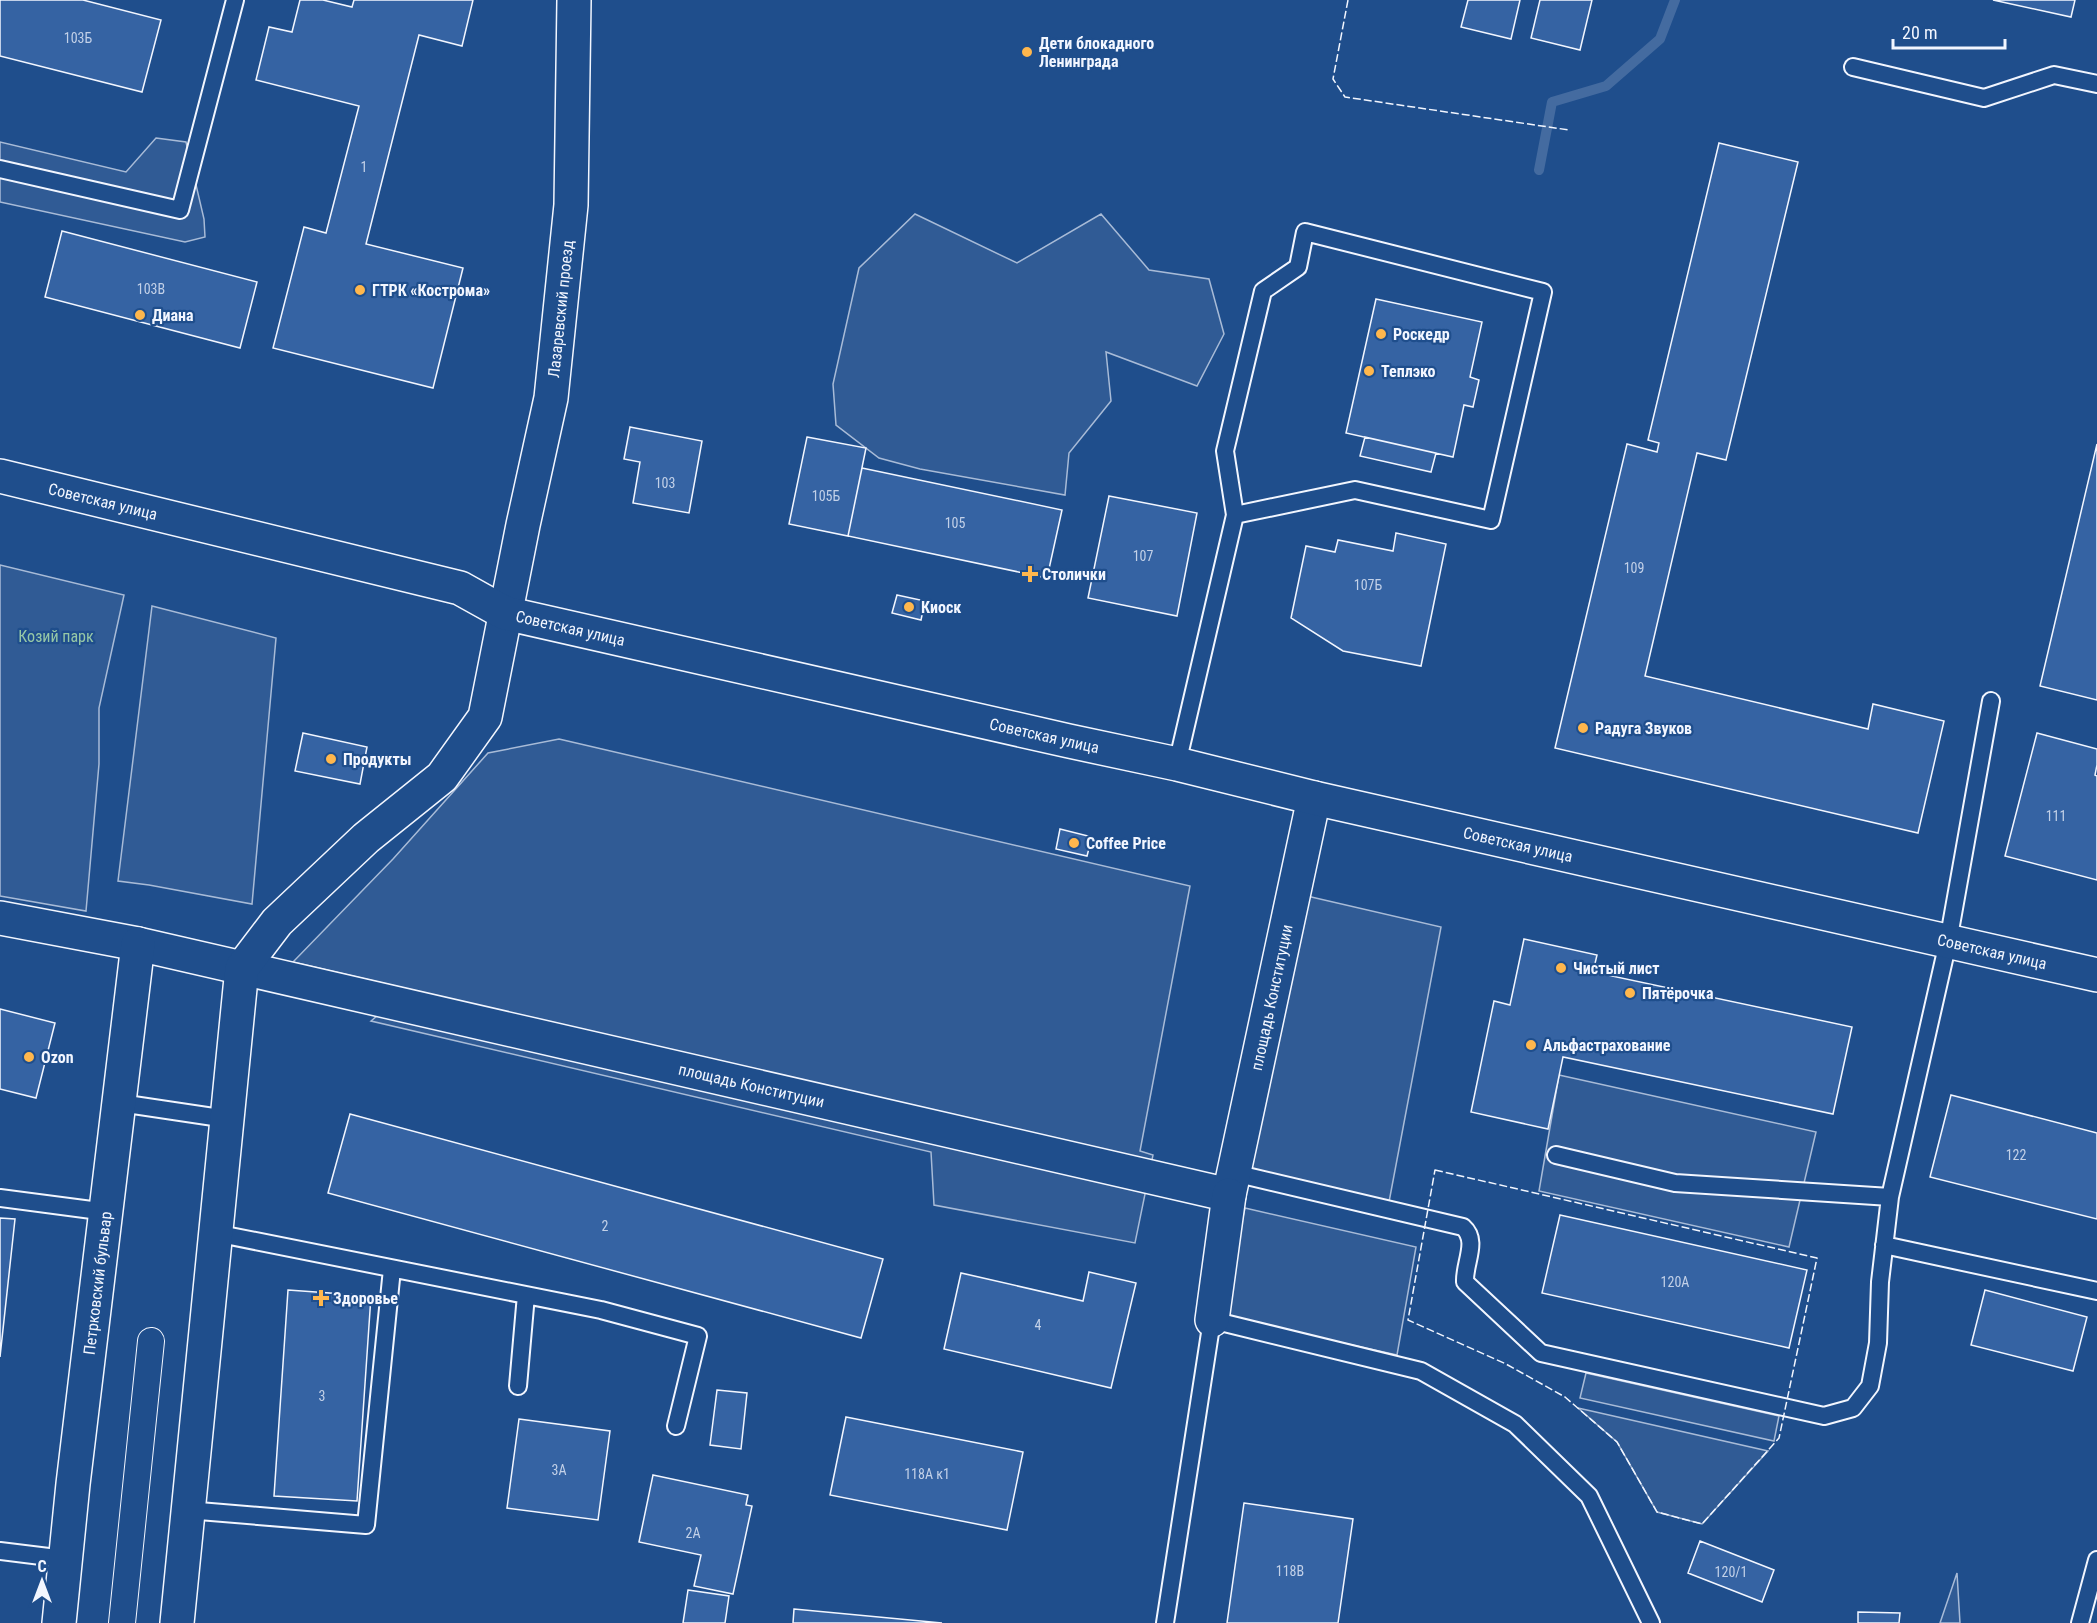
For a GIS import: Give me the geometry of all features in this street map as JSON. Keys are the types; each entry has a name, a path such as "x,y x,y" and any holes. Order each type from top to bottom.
{"street":[{"name":"Лазаревский проезд","path":"277,922 366,838 441,777 485,717 551,398 571,206 574,0"},
{"name":"Советская улица","path":"0,476 460,588 505,613 2097,975"},
{"name":"площадь Конституции","path":"1212,1320 1231,1184 1314,798"},
{"path":"0,918 138,944"},
{"path":"198,958 277,922"},
{"path":"177,1623 242,968 277,922"},
{"name":"площадь Конституции","path":"138,944 1231,1184"},
{"name":"Петрковский бульвар","path":"58,1623 138,944"},
{"path":"122,1623 152,1341"}],"lane":[{"path":"0,169 180,210 235,0"},
{"path":"1852,68 1984,98 2054,75 2097,84"},
{"path":"1177,764 1235,515 1225,451 1263,291 1298,267 1305,232 1543,292 1491,520 1355,490 1235,515"},
{"path":"1231,1184 1463,1227 1469,1233 1471,1242 1465,1282 1541,1353 1824,1416 1852,1408 1870,1386 1878,1343 1880,1282 1890,1197 1948,942 1991,701"},
{"path":"120,1103 226,1119"},
{"path":"1556,1155 1675,1183 1890,1197"},
{"path":"0,1198 107,1212"},
{"path":"215,1233 601,1310 698,1336 676,1426"},
{"path":"1884,1245 2097,1291"},
{"path":"188,1510 366,1525 392,1269"},
{"path":"518,1386 526,1295"},
{"path":"1165,1623 1212,1320 1421,1371 1515,1424 1588,1496 1651,1623"},
{"path":"0,1551 65,1559"},
{"path":"2080,1623 2097,1560"}],"shaded area":[{"path":"156,138 186,142 204,219 205,237 185,242 0,202 0,142 126,172"},
{"path":"915,214 1017,263 1101,214 1149,270 1209,279 1224,334 1197,386 1106,352 1111,401 1069,453 1065,495 920,469 879,458 836,425 833,384 859,268"},
{"name":"Козий парк","path":"0,565 124,595 99,708 99,764 86,911 0,896"},
{"path":"152,606 276,638 252,904 118,881"},
{"path":"559,739 1190,886 1140,1151 1153,1155 1135,1243 934,1205 931,1152 371,1021 405,992 570,1027 293,962 393,859 488,753"},
{"path":"1307,896 1441,927 1389,1202 1248,1170"},
{"path":"1559,1075 1816,1132 1789,1247 1539,1191"},
{"path":"1245,1208 1416,1247 1397,1355 1221,1316"},
{"path":"1586,1373 1779,1416 1774,1441 1580,1398"},
{"path":"1578,1408 1768,1451 1702,1524 1657,1512 1617,1442"},
{"path":"1957,1573 1960,1623 1940,1623"}],"building":[{"path":"0,0 83,0 161,20 142,92 0,56"},
{"path":"300,0 323,0 352,7 354,0 473,0 462,46 419,35 366,244 463,268 433,388 273,348 304,227 326,233 359,106 256,80 269,27 292,32"},
{"path":"1468,0 1520,0 1511,39 1461,27"},
{"path":"1540,0 1592,0 1580,50 1531,38"},
{"path":"1993,0 2075,0 2071,17"},
{"path":"1719,143 1798,162 1726,460 1697,453 1645,676 1868,729 1873,704 1944,721 1918,833 1555,748 1627,444 1657,452 1659,443 1648,440"},
{"path":"62,231 257,282 240,348 45,297"},
{"path":"1376,299 1482,322 1470,377 1479,380 1473,407 1464,405 1453,457 1346,433"},
{"path":"630,427 702,441 689,513 633,503 640,462 624,459"},
{"path":"807,437 866,448 848,536 789,524"},
{"path":"1365,437 1436,453 1431,472 1360,456"},
{"path":"2097,444 2097,700 2040,686"},
{"path":"862,468 1062,510 1047,578 848,536"},
{"path":"1109,496 1197,513 1177,616 1088,598"},
{"path":"1396,533 1446,544 1421,666 1343,651 1291,618 1306,546 1335,552 1338,540 1393,551"},
{"name":"Киоск","path":"897,595 925,601 921,620 892,613"},
{"name":"Продукты","path":"303,733 367,747 360,784 295,771"},
{"path":"2037,733 2097,749 2095,775 2097,776 2097,880 2005,856"},
{"name":"Coffee Price","path":"1060,829 1092,837 1087,856 1056,849"},
{"path":"1524,939 1597,955 1593,972 1852,1027 1833,1114 1563,1057 1548,1129 1471,1112 1494,1001 1510,1005"},
{"path":"0,1009 55,1023 36,1098 0,1089"},
{"path":"1951,1095 2097,1133 2097,1219 1930,1177"},
{"path":"350,1114 883,1259 861,1338 328,1193"},
{"path":"1560,1215 1807,1270 1789,1348 1542,1293"},
{"path":"0,1218 15,1219 0,1357"},
{"path":"1089,1272 1136,1283 1111,1388 944,1349 961,1273 1083,1301"},
{"path":"288,1290 371,1296 357,1501 274,1496"},
{"path":"1985,1290 2087,1317 2073,1371 1971,1345"},
{"path":"717,1390 747,1393 741,1449 710,1445"},
{"path":"846,1417 1023,1452 1007,1530 830,1495"},
{"path":"519,1419 610,1431 598,1520 507,1508"},
{"path":"653,1475 748,1495 746,1505 752,1506 733,1594 694,1586 701,1555 639,1542"},
{"path":"1244,1503 1353,1519 1338,1623 1227,1623"},
{"path":"1700,1541 1774,1570 1762,1602 1688,1573"},
{"path":"688,1590 729,1596 725,1623 683,1623"},
{"path":"794,1609 942,1623 793,1623"},
{"path":"1858,1612 1900,1613 1899,1623 1858,1623"}],"waterway":[{"path":"1539,170 1552,102 1606,86 1660,39 1675,0"}],"fence":[{"path":"1348,0 1333,79 1345,97 1569,130"},
{"path":"1435,1170 1817,1258 1779,1438 1702,1524 1657,1512 1617,1442 1565,1397 1506,1364 1408,1320 1435,1170"}],"place":[{"name":"Дети блокадного Ленинграда","path":"1027,52"},
{"name":"ГТРК «Кострома»","path":"360,290"},
{"name":"Диана","path":"140,315"},
{"name":"Роскедр","path":"1381,334"},
{"name":"Теплэко","path":"1369,371"},
{"name":"Столички","path":"1030,574"},
{"name":"Киоск","path":"909,607"},
{"name":"Радуга Звуков","path":"1583,728"},
{"name":"Продукты","path":"331,759"},
{"name":"Coffee Price","path":"1074,843"},
{"name":"Чистый лист","path":"1561,968"},
{"name":"Пятёрочка","path":"1630,993"},
{"name":"Альфастрахование","path":"1531,1045"},
{"name":"Ozon","path":"29,1057"},
{"name":"Здоровье","path":"321,1298"}]}
